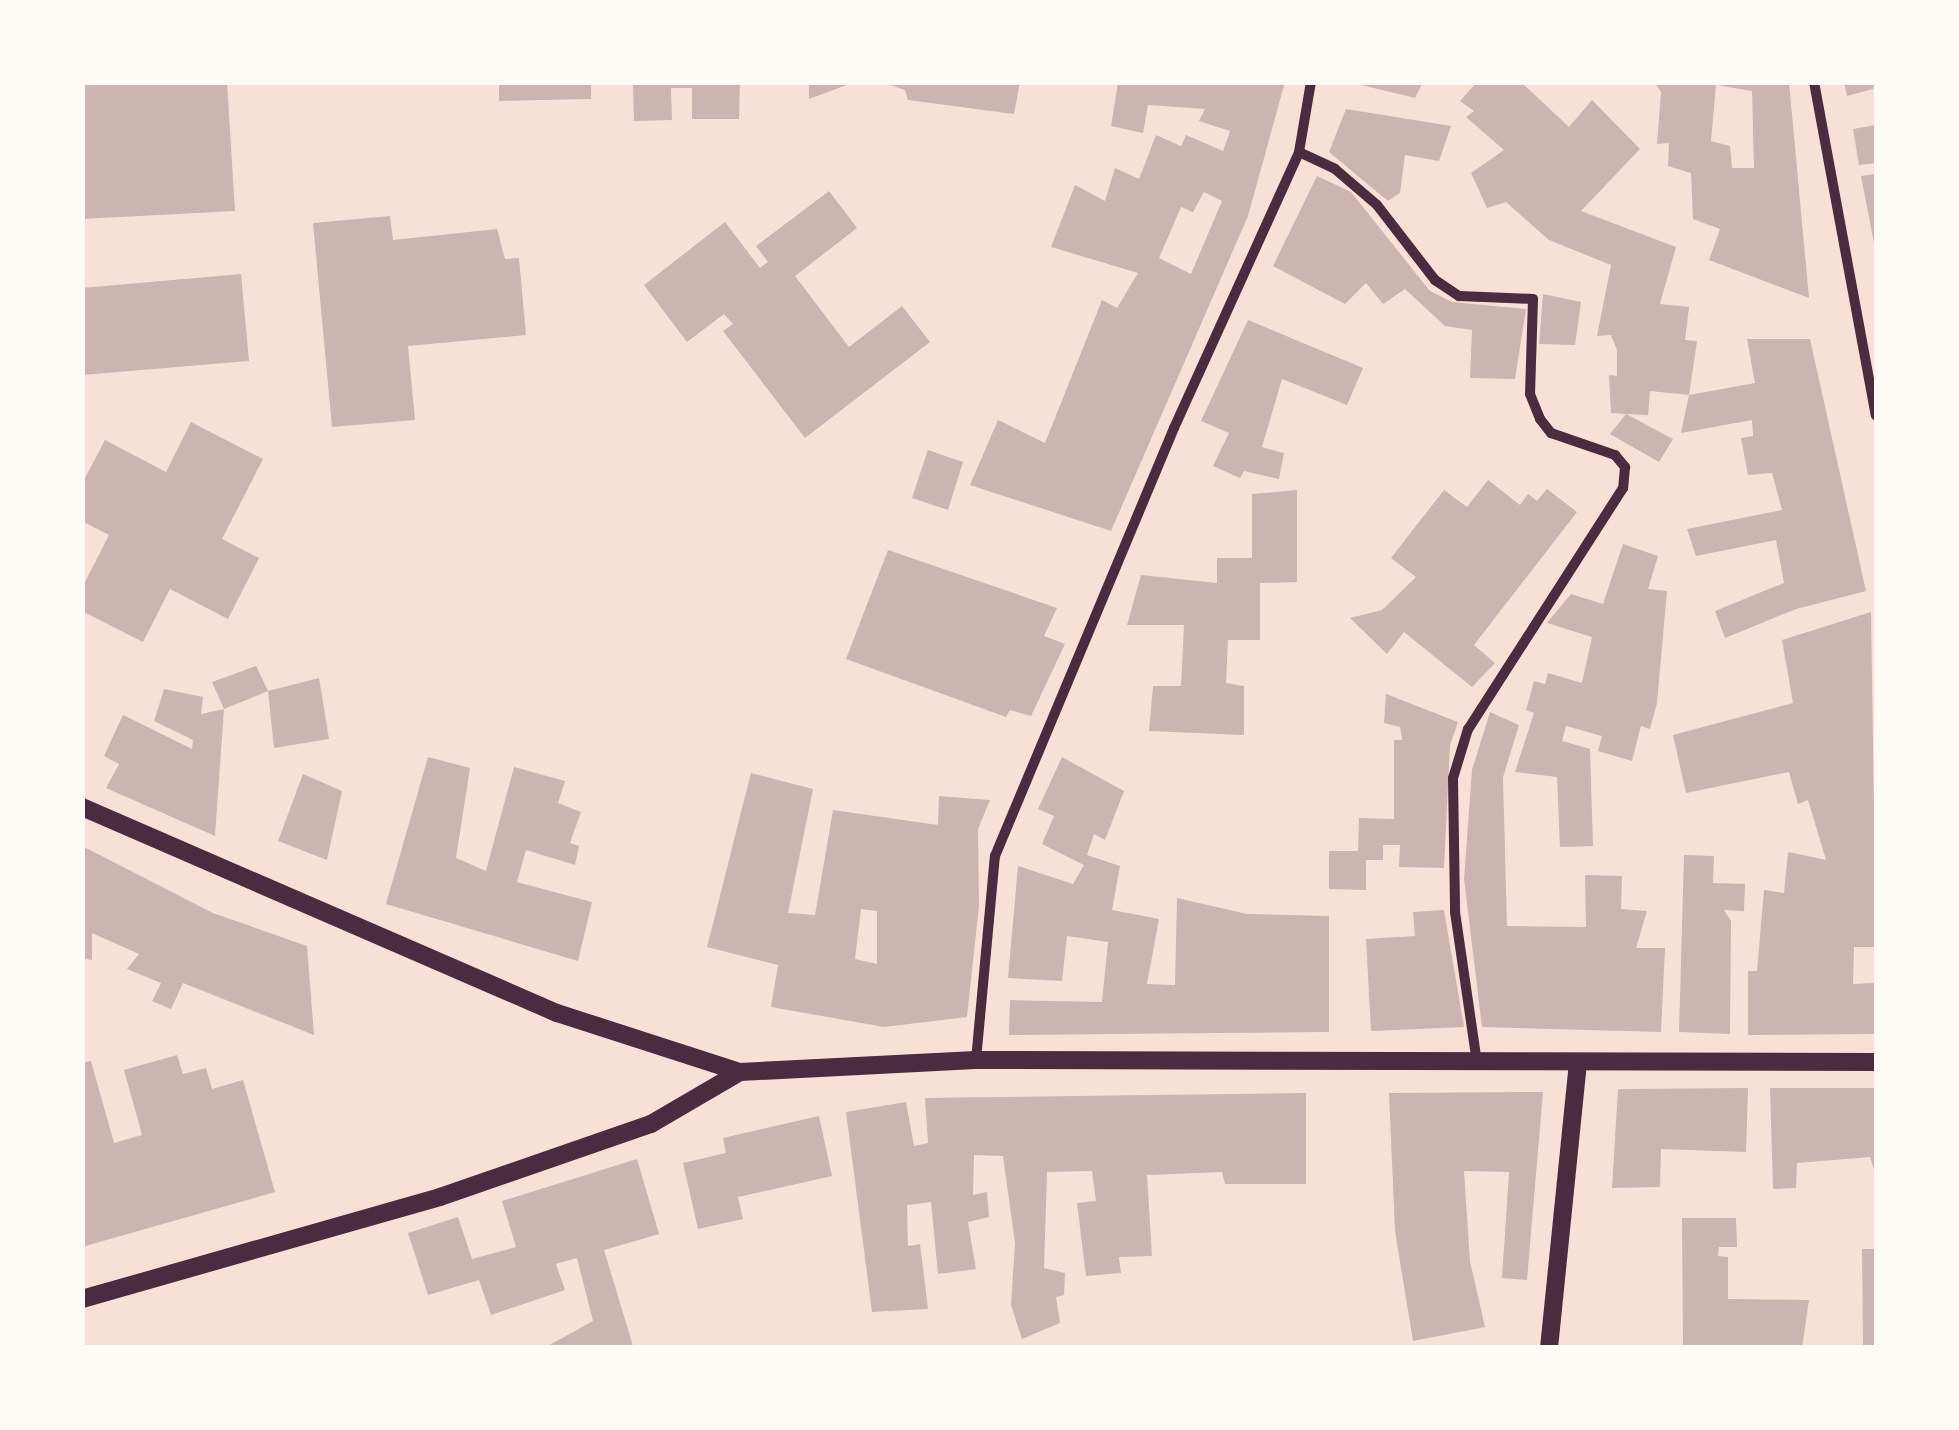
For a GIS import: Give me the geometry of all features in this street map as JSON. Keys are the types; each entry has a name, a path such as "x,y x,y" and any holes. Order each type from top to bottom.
{"street":[{"path":"976,1060 996,856 1174,428 1299,152 1311,82"},
{"path":"1814,82 1876,414"},
{"path":"1299,152 1335,169 1377,204 1435,280 1459,296 1533,300 1530,394 1540,419 1551,432 1615,454 1625,466 1624,488 1468,729 1454,778 1456,912 1477,1063"},
{"path":"82,807 557,1013 740,1072 976,1060 1876,1062"},
{"path":"1549,1348 1578,1064"},
{"path":"82,1299 440,1197 651,1124 740,1072"}],"building":[{"path":"82,82 227,82 235,211 82,219"},
{"path":"499,82 591,82 591,99 499,101"},
{"path":"633,82 740,82 739,119 692,119 692,88 671,88 672,120 634,121"},
{"path":"809,82 852,82 852,83 809,99"},
{"path":"881,82 1020,82 1014,114 908,100 905,90"},
{"path":"1118,82 1285,82 1248,216 1111,531 970,485 998,420 1045,443 1102,300 1117,308 1138,273 1051,247 1075,185 1105,201 1115,168 1139,179 1156,135 1181,146 1186,135 1223,151 1230,131 1199,121 1205,109 1148,105 1143,133 1111,126","holes":["1204,192 1222,201 1191,274 1159,258 1181,207 1193,212"]},
{"path":"1349,82 1423,82 1415,98"},
{"path":"1477,82 1521,82 1569,127 1592,100 1640,149 1581,211 1676,247 1660,304 1689,307 1685,340 1697,341 1689,395 1650,391 1648,415 1611,413 1609,375 1617,376 1617,350 1611,335 1597,336 1611,265 1549,240 1506,202 1487,208 1471,173 1504,150 1466,117 1474,111 1460,101"},
{"path":"1654,82 1789,82 1809,298 1709,260 1720,229 1693,219 1691,173 1668,166 1669,143 1657,144 1661,92","holes":["1716,85 1752,91 1754,168 1732,168 1730,146 1711,141"]},
{"path":"1844,82 1876,82 1876,88 1847,96"},
{"path":"1346,109 1451,126 1439,161 1405,155 1400,193 1388,201 1329,152"},
{"path":"1876,125 1876,163 1859,165 1853,129"},
{"path":"1876,174 1876,248 1875,248 1861,176"},
{"path":"1317,176 1351,192 1430,291 1452,302 1526,309 1515,379 1470,378 1472,330 1445,326 1405,289 1383,304 1366,283 1345,304 1273,266"},
{"path":"829,191 857,228 795,276 849,347 902,306 930,342 805,438 723,331 733,324 724,314 687,342 644,285 725,222 760,268 768,262 756,246"},
{"path":"390,216 393,240 497,229 505,259 519,258 526,335 408,346 415,420 332,427 313,223"},
{"path":"241,274 249,361 82,375 82,288"},
{"path":"1543,294 1581,302 1575,345 1539,344"},
{"path":"1248,320 1363,368 1347,405 1282,379 1262,447 1284,453 1279,479 1244,471 1240,478 1213,466 1229,433 1201,421"},
{"path":"1747,339 1810,339 1866,591 1796,609 1725,638 1715,611 1784,583 1776,540 1696,556 1687,529 1782,510 1772,473 1748,475 1741,438 1753,436 1752,420 1681,433 1689,395 1755,383"},
{"path":"1626,414 1673,439 1659,462 1610,434"},
{"path":"191,422 263,459 222,539 259,558 228,619 170,589 143,642 82,611 82,588 109,535 82,521 82,484 105,440 166,472"},
{"path":"928,450 963,462 948,510 912,498"},
{"path":"1488,480 1520,505 1528,494 1537,501 1547,489 1577,512 1474,645 1495,663 1472,687 1404,632 1387,654 1350,618 1382,610 1416,577 1391,558 1444,490 1467,507"},
{"path":"1297,490 1297,582 1260,583 1260,640 1228,640 1226,683 1244,686 1244,735 1149,731 1153,686 1181,686 1184,625 1127,625 1141,575 1217,583 1217,558 1252,558 1252,494"},
{"path":"1623,544 1658,556 1648,589 1667,591 1657,703 1650,729 1641,726 1632,761 1598,751 1602,736 1566,726 1562,741 1590,749 1593,846 1560,847 1557,777 1515,772 1534,713 1526,710 1534,681 1545,684 1548,673 1582,683 1592,637 1547,623 1571,594 1603,604"},
{"path":"888,550 1057,608 1044,636 1065,644 1031,716 1010,710 1006,717 846,659"},
{"path":"1871,612 1876,947 1854,947 1853,984 1876,983 1876,1034 1748,1035 1748,971 1757,971 1764,890 1784,893 1788,852 1826,860 1808,800 1798,804 1789,772 1686,793 1673,735 1793,703 1782,640"},
{"path":"256,666 268,691 224,709 212,682"},
{"path":"319,678 329,739 274,748 268,691"},
{"path":"164,689 203,697 201,714 224,709 215,836 106,788 119,764 104,756 123,715 192,749 193,740 154,721"},
{"path":"1386,694 1458,722 1450,745 1444,868 1399,867 1400,845 1383,845 1383,860 1366,860 1366,890 1329,889 1329,851 1358,851 1359,818 1394,819 1394,740 1402,740 1400,727 1384,723"},
{"path":"1490,712 1519,725 1503,777 1507,926 1586,927 1585,875 1622,876 1621,909 1647,911 1636,948 1665,948 1661,1032 1482,1027 1464,879 1472,770"},
{"path":"428,757 470,768 456,858 486,871 514,767 565,781 558,803 581,812 570,843 579,846 575,865 526,850 517,882 592,902 578,961 386,904"},
{"path":"1062,757 1124,791 1105,840 1094,834 1087,855 1120,866 1112,910 1159,919 1147,984 1175,985 1177,898 1247,914 1329,916 1329,1032 1009,1035 1010,1000 1102,1002 1108,942 1067,936 1062,981 1008,978 1018,866 1073,884 1084,865 1042,844 1054,816 1038,809"},
{"path":"751,773 813,789 788,913 815,915 833,810 938,825 939,796 990,800 978,829 979,906 967,1017 884,1027 771,1007 778,965 707,947","holes":["861,909 877,911 877,964 855,959"]},
{"path":"303,774 342,791 327,860 278,841"},
{"path":"82,846 213,913 307,946 314,1035 183,983 171,1009 152,1001 161,983 127,969 139,954 92,933 92,960 82,958"},
{"path":"1684,855 1714,856 1713,883 1745,884 1744,911 1724,910 1731,921 1730,1034 1679,1032"},
{"path":"1444,910 1464,1027 1371,1031 1366,939 1415,936 1413,912"},
{"path":"177,1055 183,1074 206,1068 212,1089 243,1080 275,1192 82,1247 82,1063 91,1061 114,1143 142,1135 124,1070"},
{"path":"1748,1088 1746,1152 1661,1149 1660,1187 1612,1188 1618,1089"},
{"path":"1770,1088 1876,1088 1876,1176 1870,1157 1797,1163 1796,1188 1773,1189"},
{"path":"1543,1092 1527,1280 1502,1278 1509,1172 1464,1171 1470,1261 1485,1327 1413,1341 1395,1231 1389,1093"},
{"path":"1306,1093 1306,1184 1225,1184 1222,1172 1147,1175 1152,1256 1119,1257 1121,1273 1086,1276 1077,1203 1096,1201 1092,1171 1047,1172 1044,1268 1065,1273 1064,1295 1056,1297 1060,1323 1022,1339 1011,1305 1015,1243 1003,1156 974,1155 973,1195 987,1192 989,1217 968,1222 976,1269 938,1274 931,1202 907,1205 908,1246 920,1244 928,1309 872,1312 846,1112 906,1102 914,1146 928,1143 925,1098"},
{"path":"819,1116 832,1176 738,1197 743,1219 698,1229 683,1163 726,1153 723,1138"},
{"path":"637,1159 659,1234 604,1250 633,1346 544,1348 593,1321 577,1258 556,1264 565,1290 491,1315 479,1280 428,1295 408,1233 458,1217 472,1259 516,1247 502,1201"},
{"path":"1682,1218 1736,1218 1737,1247 1719,1247 1718,1256 1728,1257 1728,1299 1809,1300 1802,1348 1683,1348"},
{"path":"1862,1249 1876,1249 1876,1348 1863,1348"}]}
